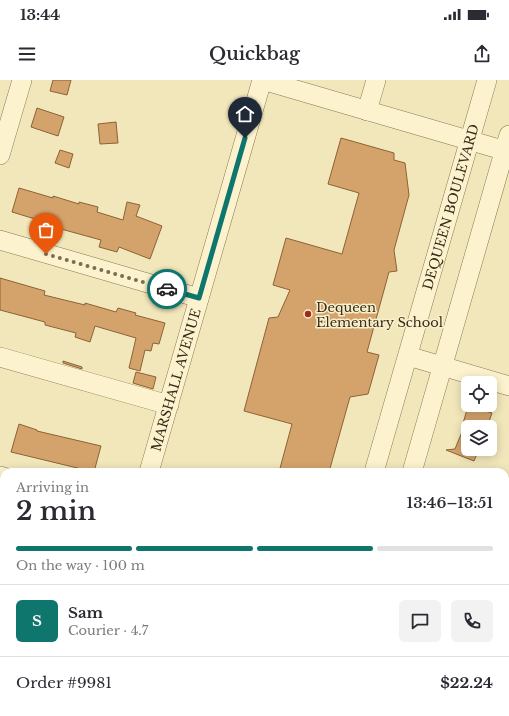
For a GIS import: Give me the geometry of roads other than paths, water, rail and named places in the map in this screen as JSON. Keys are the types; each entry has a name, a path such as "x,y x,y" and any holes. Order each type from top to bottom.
{"street":[{"path":"0,155 4,124 22,80"},
{"path":"262,80 470,140 508,146 413,468"},
{"name":"MARSHALL AVENUE","path":"150,468 262,80"},
{"path":"367,111 376,80"},
{"name":"DEQUEEN BOULEVARD","path":"375,468 487,80"},
{"path":"0,240 199,298"},
{"path":"408,356 509,386"},
{"path":"0,357 169,406"}],"place":[{"name":"Dequeen Elementary School","path":"308,314"}]}
